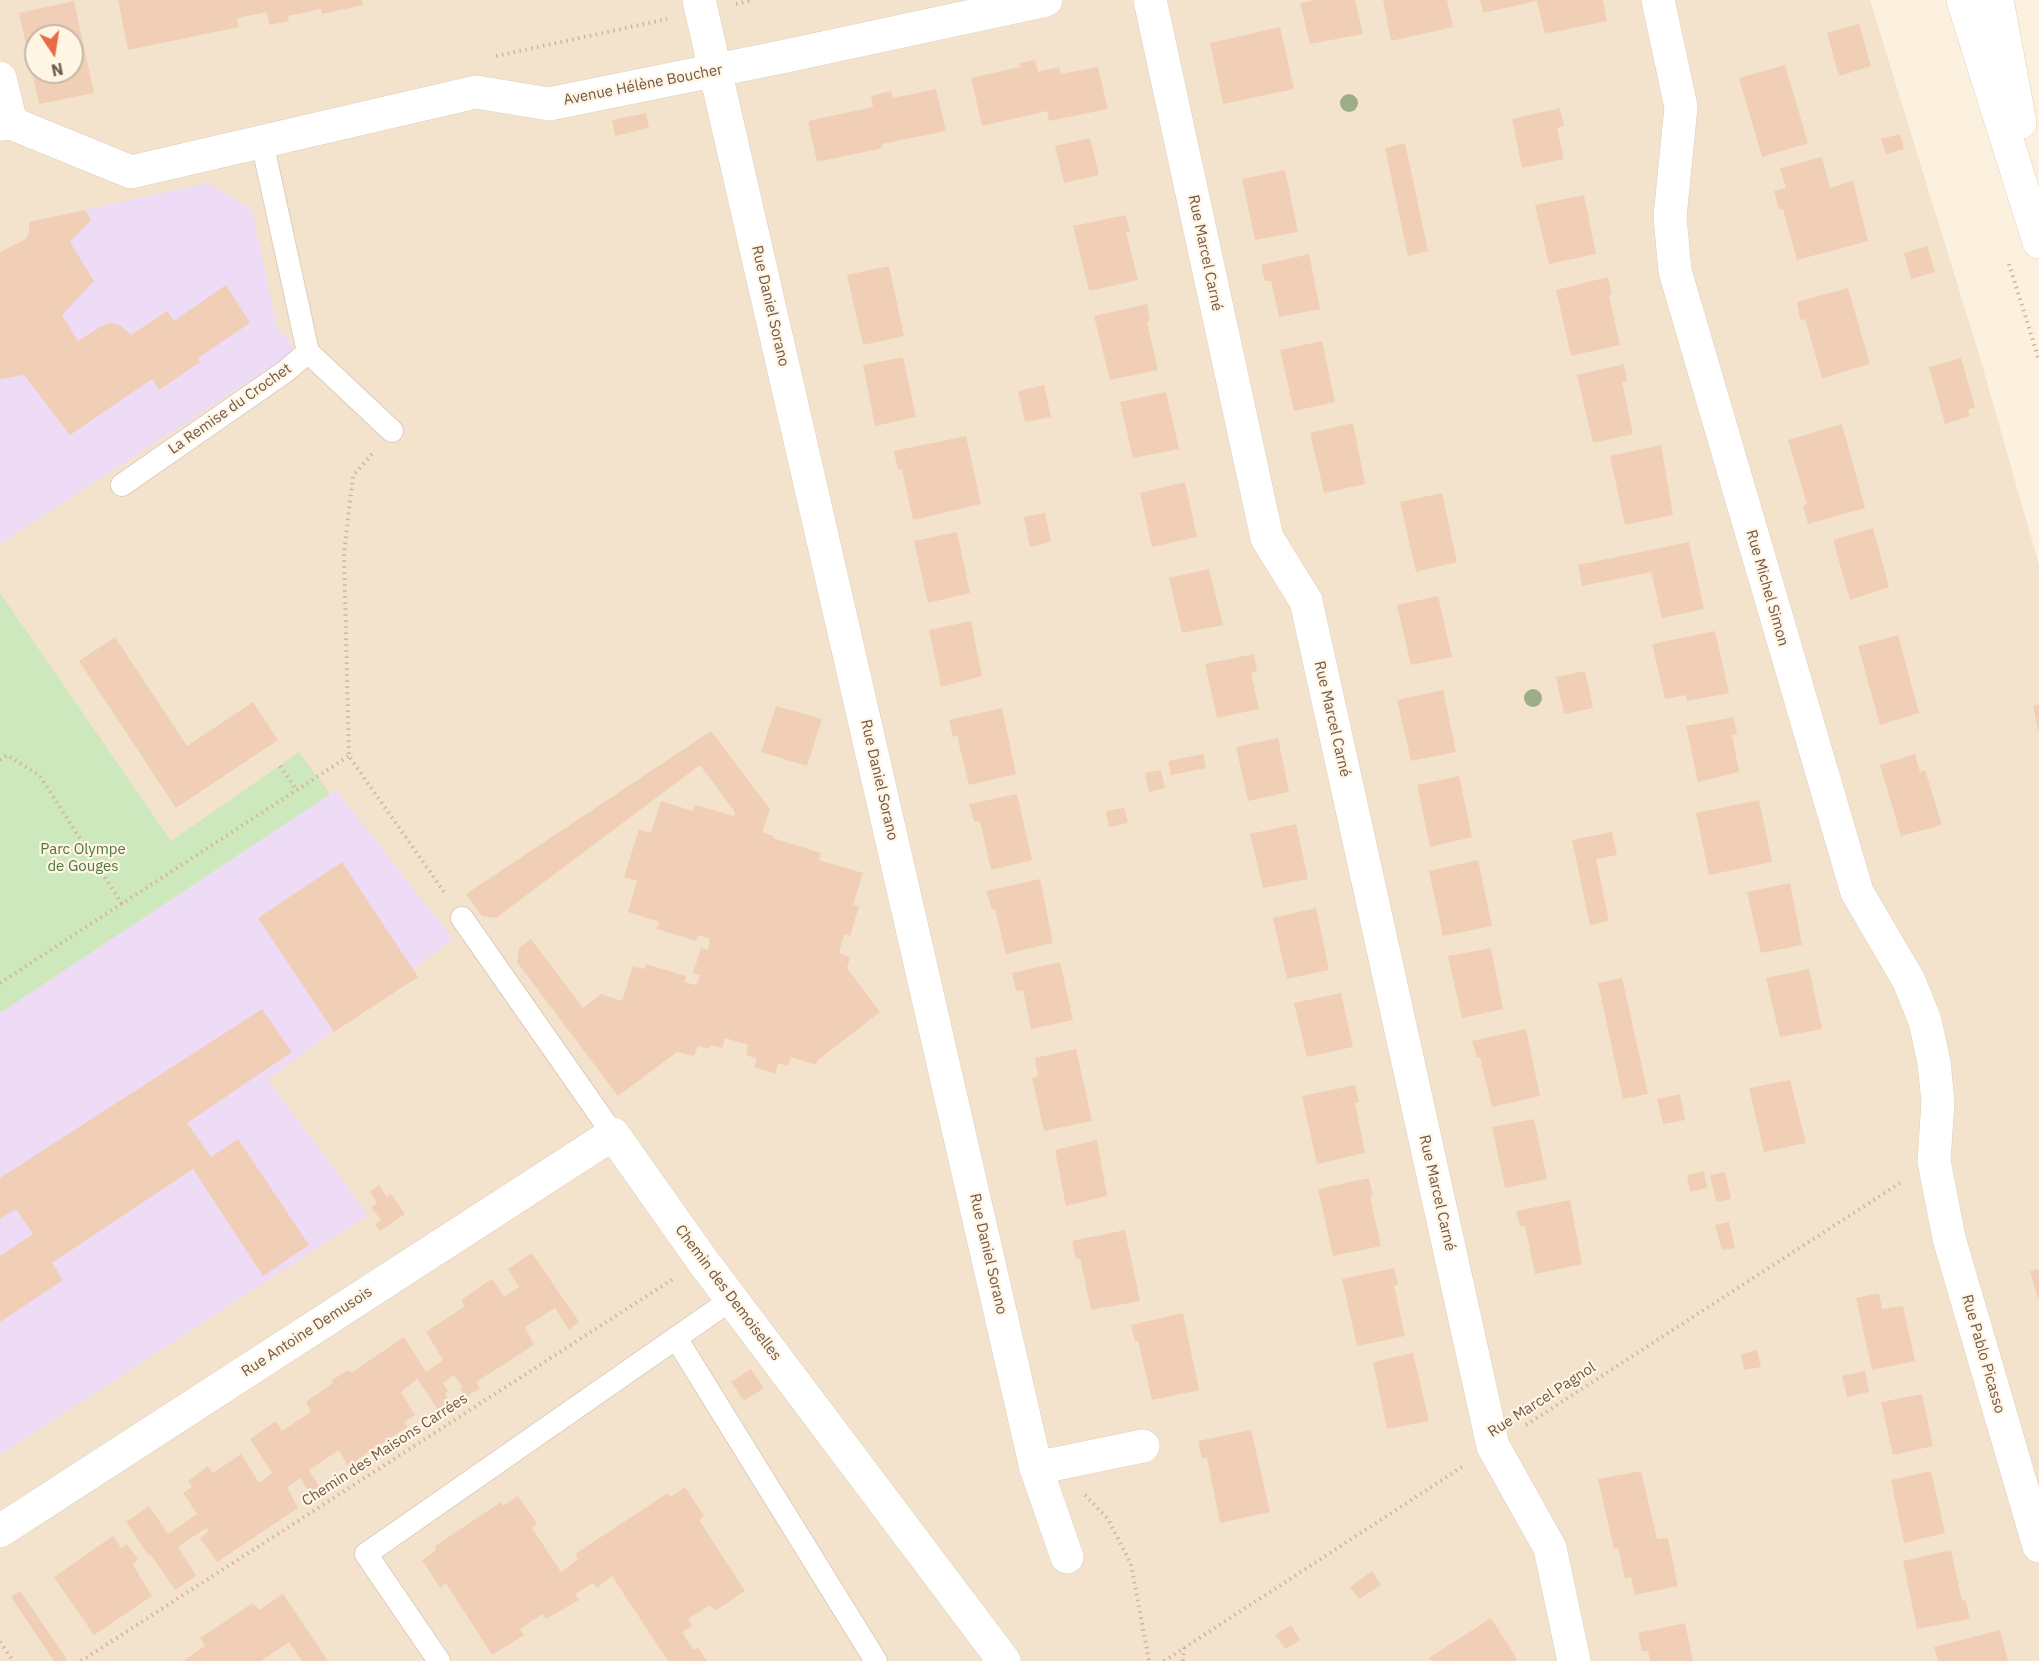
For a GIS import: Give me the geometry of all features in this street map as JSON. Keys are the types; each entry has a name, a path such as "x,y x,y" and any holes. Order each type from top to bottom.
{"street":[{"name":"Rue Daniel Sorano","path":"699,0 1036,1468 1067,1557"},
{"name":"Avenue Hélène Boucher","path":"5,123 131,172 476,92 549,104 1046,0"},
{"name":"Rue Marcel Carné","path":"1150,0 1267,538 1306,601 1493,1446"},
{"name":"Rue Michel Simon","path":"1658,0 1681,107 1670,217 1675,271 1857,892 1909,981 1925,1021 1934,1062 1938,1102 1934,1161"},
{"path":"1963,0 2039,242"},
{"path":"1997,0 2039,225"},
{"path":"0,78 5,123"},
{"name":"Chemin des Demoiselles","path":"613,1134 702,1260 1004,1661"},
{"name":"Rue Antoine Demusois","path":"0,1531 613,1134"},
{"name":"Rue Pablo Picasso","path":"1934,1161 1949,1238 2039,1546"},
{"path":"1036,1468 1143,1446"},
{"path":"1493,1446 1550,1548 1574,1661"}],"lane":[{"path":"262,142 308,352 392,431"},
{"name":"La Remise du Crochet","path":"122,485 286,371 308,352"},
{"name":"Chemin des Demoiselles","path":"462,918 613,1134"},
{"path":"439,1661 366,1554 732,1299"},
{"path":"676,1338 876,1661"}],"path":[{"path":"392,431 353,476 344,554 349,756 462,918"},
{"path":"0,760 7,755 40,776 122,904"},
{"path":"0,983 349,756"},
{"path":"280,766 296,789"},
{"name":"Rue Marcel Pagnol","path":"1164,1661 1934,1161"},
{"name":"Chemin des Maisons Carrées","path":"81,1661 702,1260"},
{"path":"1069,1461 1074,1482 1108,1519 1131,1564 1149,1661"},
{"path":"0,1642 13,1661"},
{"path":"1183,1661 1184,1648"}],"shaded area":[{"path":"0,0 1870,0 1981,361 2039,565 2039,1661 0,1661"},
{"path":"208,183 252,209 277,327 297,350 0,544 0,252 26,239 29,233 29,222"},
{"path":"336,790 453,939 268,1080 368,1215 0,1455 0,1013"}],"green space":[{"name":"Parc Olympe de Gouges","path":"0,593 171,841 299,752 330,794 0,1013"}],"building":[{"path":"118,0 362,0 363,5 322,14 321,9 288,16 289,21 269,25 267,12 237,18 239,27 128,50"},
{"path":"1315,0 1355,0 1363,34 1310,44 1300,3"},
{"path":"1383,0 1447,0 1453,27 1391,41"},
{"path":"1480,0 1603,0 1607,21 1545,34 1537,1 1483,13"},
{"path":"74,1 79,24 24,24 24,36 19,13"},
{"path":"1859,24 1871,66 1839,76 1827,33"},
{"path":"1280,27 1294,89 1223,104 1210,43"},
{"path":"84,47 94,93 39,104 35,84 84,84"},
{"path":"1035,60 1038,72 1059,67 1061,74 1098,67 1108,109 1049,121 1047,111 982,126 971,78 1020,67 1020,63"},
{"path":"1785,65 1808,143 1762,157 1739,78"},
{"path":"936,89 946,131 882,144 883,148 817,162 808,121 873,107 871,96 891,91 893,98"},
{"path":"1560,108 1564,126 1557,128 1564,159 1522,168 1512,119"},
{"path":"646,113 649,128 615,136 612,120"},
{"path":"1900,134 1904,149 1886,154 1881,139"},
{"path":"1090,138 1099,175 1064,183 1055,146"},
{"path":"1405,143 1428,251 1408,256 1385,148"},
{"path":"1822,157 1830,188 1853,181 1868,241 1797,260 1783,209 1779,210 1774,191 1786,188 1780,168"},
{"path":"1285,170 1298,232 1255,240 1242,179"},
{"path":"1584,195 1596,254 1549,264 1535,205"},
{"path":"85,210 91,220 70,242 94,281 62,315 78,341 109,323 120,325 131,335 167,311 174,321 226,285 250,323 198,358 200,362 159,390 152,379 70,435 24,375 0,379 0,252 26,239 29,233 29,222"},
{"path":"1126,215 1130,232 1126,232 1138,280 1089,291 1073,226"},
{"path":"1927,246 1935,272 1911,279 1904,253"},
{"path":"1309,254 1320,309 1279,317 1271,281 1265,281 1261,265"},
{"path":"889,266 904,336 863,345 847,275"},
{"path":"1608,277 1612,294 1609,296 1620,345 1571,356 1556,290"},
{"path":"1848,288 1870,364 1822,378 1805,319 1800,320 1797,302"},
{"path":"1147,304 1150,321 1147,322 1158,370 1110,380 1094,316"},
{"path":"1322,341 1335,402 1294,411 1280,350"},
{"path":"903,357 916,417 875,426 863,365"},
{"path":"1961,358 1975,407 1968,410 1970,416 1945,424 1929,367"},
{"path":"1624,364 1627,381 1622,382 1633,434 1593,443 1577,375"},
{"path":"1044,385 1051,417 1025,422 1018,391"},
{"path":"1166,392 1179,449 1133,458 1120,402"},
{"path":"1353,423 1365,484 1324,493 1310,433"},
{"path":"1842,424 1865,508 1808,524 1803,506 1807,504 1788,440"},
{"path":"966,436 981,504 913,520 902,469 898,470 894,451"},
{"path":"1661,445 1673,515 1625,525 1610,456"},
{"path":"1185,482 1197,537 1152,547 1140,493"},
{"path":"1442,493 1457,562 1416,572 1400,502"},
{"path":"1045,513 1051,542 1030,547 1024,517"},
{"path":"1873,528 1889,587 1850,600 1833,540"},
{"path":"957,532 970,593 928,603 914,541"},
{"path":"1689,542 1704,609 1662,618 1651,572 1582,586 1578,565"},
{"path":"1209,569 1223,625 1182,633 1169,578"},
{"path":"1438,596 1452,657 1411,665 1397,605"},
{"path":"971,621 982,676 941,687 929,630"},
{"path":"1715,631 1729,693 1687,701 1686,695 1665,699 1652,644"},
{"path":"1898,635 1919,713 1880,725 1858,646"},
{"path":"115,637 187,746 253,702 278,740 176,808 79,661"},
{"path":"1254,654 1257,671 1251,673 1259,709 1217,718 1205,664"},
{"path":"1585,671 1593,708 1564,714 1556,677"},
{"path":"1443,690 1456,752 1411,761 1397,700"},
{"path":"2039,704 2039,730 2038,730 2033,706"},
{"path":"776,706 822,719 807,766 761,752"},
{"path":"1002,708 1016,774 969,785 957,736 953,737 949,720"},
{"path":"1734,717 1737,734 1732,735 1739,772 1698,782 1686,726"},
{"path":"711,731 770,809 762,832 774,836 773,838 821,853 819,860 863,873 853,905 859,906 850,936 844,934 839,953 850,957 847,968 880,1012 818,1060 816,1065 791,1057 788,1066 778,1063 775,1074 754,1067 757,1059 746,1055 748,1045 725,1038 722,1048 710,1045 709,1049 698,1046 694,1056 677,1052 618,1096 517,962 519,948 531,939 583,1008 601,994 622,1001 633,966 645,969 646,964 686,976 684,982 696,985 700,975 693,973 701,948 708,950 710,939 698,935 696,941 657,929 659,922 628,912 637,881 624,877 639,829 651,833 661,801 693,811 695,805 734,816 735,812 700,765 496,918 482,916 466,894"},
{"path":"1278,738 1289,792 1248,801 1236,747"},
{"path":"1203,754 1206,768 1171,775 1168,761"},
{"path":"1915,754 1920,772 1925,770 1942,825 1901,836 1880,765"},
{"path":"1161,770 1165,788 1149,792 1145,773"},
{"path":"1459,776 1472,837 1430,847 1417,785"},
{"path":"1017,794 1032,860 991,870 980,821 974,822 969,804"},
{"path":"1759,800 1772,862 1709,875 1696,813"},
{"path":"1124,808 1128,823 1109,827 1106,811"},
{"path":"1296,824 1308,879 1263,888 1250,834"},
{"path":"1612,832 1617,855 1596,859 1609,921 1590,925 1572,840"},
{"path":"1478,860 1492,926 1443,936 1429,871"},
{"path":"342,862 418,977 334,1032 258,918"},
{"path":"1040,879 1053,943 1006,954 995,909 992,910 986,891"},
{"path":"1790,883 1802,945 1761,953 1747,892"},
{"path":"1316,908 1329,970 1287,979 1273,918"},
{"path":"1491,948 1503,1009 1462,1018 1448,956"},
{"path":"1060,962 1073,1020 1031,1029 1023,990 1016,991 1012,973"},
{"path":"1809,969 1822,1029 1780,1037 1766,978"},
{"path":"1622,978 1648,1094 1623,1099 1598,983"},
{"path":"1341,993 1353,1047 1307,1057 1294,1003"},
{"path":"262,1009 292,1052 187,1123 211,1157 238,1139 309,1245 263,1276 193,1169 52,1263 63,1280 0,1322 0,1256 33,1234 16,1209 0,1219 0,1178"},
{"path":"1526,1029 1540,1096 1492,1107 1480,1057 1477,1057 1472,1041"},
{"path":"1076,1049 1092,1121 1044,1131 1032,1078 1038,1076 1035,1058"},
{"path":"1790,1080 1806,1143 1764,1152 1749,1088"},
{"path":"1355,1085 1359,1102 1355,1103 1365,1153 1317,1164 1302,1096"},
{"path":"1680,1094 1685,1120 1663,1124 1657,1099"},
{"path":"1534,1119 1547,1179 1505,1188 1492,1127"},
{"path":"1097,1140 1107,1196 1066,1206 1055,1150"},
{"path":"1704,1171 1707,1188 1690,1192 1687,1175"},
{"path":"1725,1172 1731,1199 1716,1202 1710,1175"},
{"path":"1369,1178 1373,1196 1370,1197 1381,1246 1333,1256 1318,1189"},
{"path":"379,1185 387,1197 391,1194 405,1214 380,1231 375,1225 381,1220 371,1207 377,1203 370,1192"},
{"path":"1570,1200 1582,1264 1535,1274 1525,1226 1520,1226 1516,1211"},
{"path":"1729,1222 1735,1248 1722,1250 1715,1225"},
{"path":"1125,1230 1140,1301 1091,1310 1080,1258 1076,1259 1072,1241"},
{"path":"532,1253 579,1322 569,1330 555,1308 525,1327 534,1345 476,1382 480,1389 465,1397 460,1389 463,1388 454,1375 443,1383 448,1391 445,1394 452,1407 441,1414 417,1379 401,1392 415,1415 404,1422 407,1427 348,1466 339,1450 309,1470 322,1491 313,1498 300,1478 287,1487 298,1508 217,1562 200,1538 209,1531 206,1528 178,1547 196,1576 175,1590 126,1522 149,1506 168,1534 197,1514 183,1493 192,1487 188,1481 208,1466 213,1473 241,1454 259,1483 272,1473 250,1439 276,1421 282,1431 311,1412 306,1402 333,1383 332,1380 348,1370 351,1373 404,1337 426,1372 443,1360 426,1332 465,1306 461,1300 492,1279 504,1297 519,1287 508,1269"},
{"path":"1394,1268 1398,1284 1394,1286 1405,1336 1357,1346 1342,1279"},
{"path":"2039,1269 2039,1299 2038,1299 2030,1271"},
{"path":"1879,1293 1882,1309 1903,1306 1915,1361 1872,1370 1856,1298"},
{"path":"1183,1313 1199,1390 1152,1400 1138,1341 1135,1341 1131,1325"},
{"path":"1757,1350 1761,1367 1744,1370 1741,1354"},
{"path":"1413,1353 1429,1421 1387,1429 1373,1362"},
{"path":"751,1369 764,1388 744,1401 731,1382"},
{"path":"1865,1371 1869,1392 1847,1397 1842,1376"},
{"path":"1922,1394 1933,1446 1893,1455 1881,1402"},
{"path":"1251,1430 1270,1512 1220,1523 1207,1458 1202,1458 1198,1441"},
{"path":"1641,1471 1657,1539 1668,1538 1678,1586 1635,1595 1631,1577 1625,1579 1618,1548 1614,1549 1598,1479"},
{"path":"1931,1471 1945,1533 1904,1543 1891,1480"},
{"path":"685,1487 704,1516 699,1520 745,1591 715,1611 710,1605 688,1619 692,1626 682,1632 693,1650 698,1647 707,1661 668,1661 612,1576 597,1588 593,1583 575,1594 579,1600 546,1619 542,1614 520,1629 524,1635 492,1655 446,1583 440,1588 422,1560 436,1550 435,1546 501,1502 503,1506 518,1496 537,1523 532,1528 561,1572 578,1559 575,1554 668,1493 671,1497"},
{"path":"113,1536 121,1548 127,1544 138,1559 133,1565 152,1596 94,1635 54,1577"},
{"path":"1951,1550 1962,1601 1965,1600 1970,1619 1917,1629 1903,1561"},
{"path":"1372,1571 1381,1585 1359,1599 1350,1587"},
{"path":"20,1591 67,1659 65,1661 54,1661 11,1597"},
{"path":"283,1594 328,1661 302,1661 289,1642 261,1661 183,1661 205,1646 200,1638 253,1603 259,1610"},
{"path":"1491,1618 1517,1659 1515,1661 1432,1661 1429,1658"},
{"path":"1685,1623 1693,1661 1650,1661 1648,1651 1642,1651 1638,1633"},
{"path":"1291,1625 1300,1640 1285,1649 1275,1635"},
{"path":"2000,1630 2008,1661 1938,1661 1934,1647"}]}
